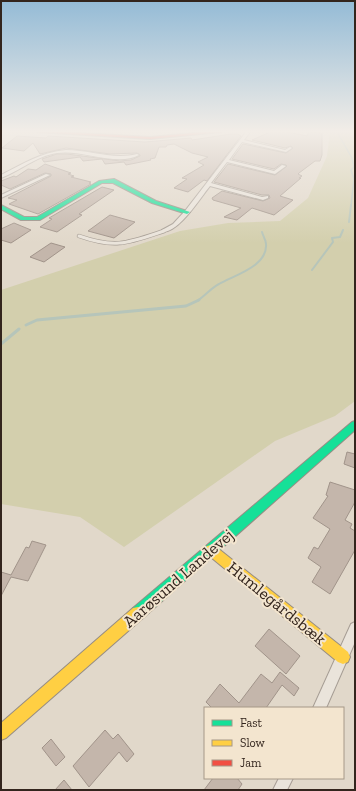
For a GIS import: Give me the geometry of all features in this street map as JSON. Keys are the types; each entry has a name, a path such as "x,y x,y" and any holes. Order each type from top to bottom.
{"street":[{"path":"1,177 15,169"},
{"path":"164,231 175,225 187,212 221,169"},
{"path":"259,169 275,173 280,169"},
{"path":"1,197 48,175"},
{"path":"1,206 22,219 38,219 101,182 114,181 154,202 187,212"},
{"path":"209,184 262,199 266,197"},
{"name":"Aarøsund Landevej","path":"1,732 355,425"},
{"name":"Humlegårdsbæk","path":"211,550 343,657"},
{"name":"Humlegårdsbæk","path":"319,707 355,628"},
{"path":"280,790 286,779"}],"lane":[{"path":"79,236 97,242 116,244 164,231"}],"shaded area":[{"path":"321,169 355,169 355,401 335,416 275,441 124,547 80,517 1,504 1,290 180,231 228,223 280,221 308,198"}],"building":[{"path":"28,169 59,169 71,173 68,174 74,176 71,177 91,182 89,183 91,184 38,214 9,204 17,200 8,198 51,176 51,174 45,173 10,189 1,185 1,181 14,176 16,177"},
{"path":"197,169 216,169 207,181 204,180 188,192 174,188 187,179 182,178"},
{"path":"224,169 249,169 275,175 283,169 305,169 298,174 302,176 299,178 301,178 280,196 293,200 274,215 252,208 237,220 224,217 241,208 213,200 212,198 222,191 263,201 270,198 269,195 262,195 214,182"},
{"path":"102,187 114,190 79,214 82,215 57,232 40,227 52,219 49,218"},
{"path":"110,215 135,222 114,238 88,231"},
{"path":"14,223 31,230 11,243 1,240 1,229"},
{"path":"51,243 65,247 44,262 30,257"},
{"path":"347,452 355,454 355,468 344,464"},
{"path":"330,482 355,490 355,502 345,520 352,524 350,528 355,531 355,550 330,594 312,582 321,567 308,558 314,547 318,549 330,529 313,518 328,496 326,495"},
{"path":"32,541 46,545 28,581 11,577 1,596 1,572 11,575 26,547 29,548"},
{"path":"269,629 300,656 286,674 255,646"},
{"path":"280,672 299,688 294,696 282,685 267,707 211,707 206,702 220,684 239,703 261,674 272,683"},
{"path":"105,730 113,739 118,734 134,754 127,762 119,752 89,787 73,766"},
{"path":"51,739 65,757 56,766 42,748"},
{"path":"212,779 238,779 242,784 238,790 204,790"},
{"path":"64,780 72,790 55,790"}],"waterway":[{"name":"Humlegårdsbæk","path":"351,206 354,179 351,170 352,169"},
{"name":"Humlegårdsbæk","path":"349,222 351,205"},
{"name":"Humlegårdsbæk","path":"312,270 333,242 332,238 340,237 343,230"},
{"path":"197,301 216,286 249,269 262,258 265,252 266,244 262,232"},
{"path":"26,325 37,320 186,306 197,301"},
{"path":"1,344 19,329"}],"traffic: fast":[{"path":"1,207 23,219 38,219 101,182 114,181 154,202 187,212"},
{"path":"138,613 355,425"}],"traffic: slow":[{"path":"211,550 343,657"},
{"path":"1,733 138,613"}]}
